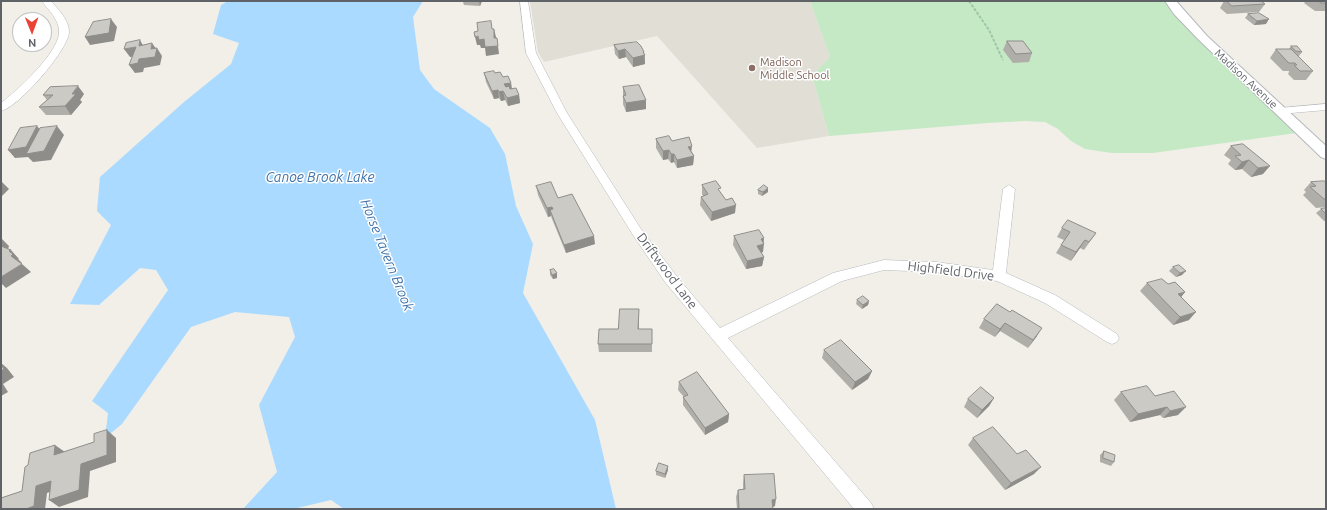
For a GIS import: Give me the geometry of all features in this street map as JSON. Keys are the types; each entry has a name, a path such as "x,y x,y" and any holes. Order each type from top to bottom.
{"street":[{"path":"1,108 17,97 31,84 44,67 64,33 59,18 46,1"},
{"name":"Driftwood Lane","path":"524,1 531,53 562,113 637,232 670,278 865,509"},
{"name":"Madison Avenue","path":"1170,1 1178,12 1203,38 1326,154"},
{"path":"1280,111 1326,107"},
{"path":"999,276 1009,189"},
{"name":"Highfield Drive","path":"718,336 838,277 884,264 936,266 999,276 1050,299 1112,338"}],"path":[{"path":"969,1 992,35 995,42 996,51 1003,60"}],"shaded area":[{"name":"Madison Middle School","path":"530,1 810,1 830,57 812,75 829,136 757,148 657,36 544,62 538,52"}],"green space":[{"path":"810,1 1165,1 1183,24 1201,43 1296,133 1153,153 1112,153 1085,149 1071,141 1058,129 1045,122 1025,121 987,123 829,136 812,75 830,57"}],"water":[{"name":"Canoe Brook Lake","path":"228,1 423,1 413,17 420,70 434,89 490,128 505,154 516,206 533,244 523,293 595,420 616,509 344,509 331,500 293,509 243,509 277,472 259,405 295,337 289,317 235,312 191,327 122,424 105,438 108,413 92,401 168,290 156,270 140,268 99,305 70,304 111,225 97,211 100,177 184,102 231,64 239,43 213,34 221,5"}],"building":[{"path":"1227,1 1261,1 1265,4 1232,6"},
{"path":"1319,1 1326,1 1326,3 1321,3"},
{"path":"1259,13 1269,19 1257,21 1248,14"},
{"path":"111,19 109,33 85,37 93,22"},
{"path":"491,21 492,29 494,29 494,38 497,38 498,46 485,47 484,39 479,40 478,36 475,37 474,32 478,31 477,23"},
{"path":"140,40 139,46 152,43 151,49 157,48 155,57 139,59 138,63 129,65 136,47 124,49 126,43"},
{"path":"1007,41 1023,41 1032,53 1016,54"},
{"path":"637,42 641,46 645,55 633,58 625,49 618,51 614,45"},
{"path":"1291,46 1297,46 1302,52 1296,51"},
{"path":"1276,49 1291,49 1313,71 1300,71 1294,65 1297,65 1295,63 1289,63"},
{"path":"494,71 495,73 500,72 503,77 508,76 511,83 504,84 506,87 509,86 510,89 516,88 519,95 507,98 503,91 492,91 484,73"},
{"path":"639,85 646,100 626,103 623,96 626,95 623,87"},
{"path":"78,86 72,94 76,94 65,106 39,107 53,95 43,95 50,87"},
{"path":"37,126 26,147 8,150 20,128"},
{"path":"57,126 44,151 26,154 40,128"},
{"path":"669,136 672,141 689,137 692,146 688,147 694,156 677,160 674,154 671,154 669,150 663,151 656,139"},
{"path":"1243,144 1270,166 1258,168 1249,160 1242,162 1235,156 1241,155 1231,146"},
{"path":"716,181 721,188 718,189 726,200 732,198 736,205 712,212 701,197 708,194 702,185"},
{"path":"551,182 558,198 572,194 594,236 564,245 550,210 553,209 552,207 547,208 536,186"},
{"path":"1311,182 1326,182 1326,199 1310,187 1316,186"},
{"path":"764,185 768,188 763,192 758,190"},
{"path":"1326,208 1326,214 1321,209"},
{"path":"1068,220 1096,233 1089,242 1085,240 1076,252 1061,245 1070,232 1062,228"},
{"path":"759,230 764,238 761,239 764,244 757,246 764,257 747,261 734,236"},
{"path":"1,246 11,250 9,251 13,254 11,256 22,264 1,277"},
{"path":"1179,265 1186,271 1180,273 1173,267"},
{"path":"554,269 557,273 552,275 550,270"},
{"path":"1162,279 1168,284 1175,282 1185,292 1178,294 1196,312 1180,317 1147,283"},
{"path":"863,296 869,301 863,305 857,300"},
{"path":"997,304 1010,312 1012,310 1042,328 1033,340 1005,323 1000,329 984,319"},
{"path":"620,309 639,309 638,329 652,329 652,344 598,344 599,329 618,329"},
{"path":"841,340 872,371 855,382 824,350"},
{"path":"697,372 729,414 705,428 683,397 688,395 679,382"},
{"path":"1147,386 1155,396 1174,391 1186,407 1170,411 1167,407 1138,414 1121,392"},
{"path":"981,387 994,398 982,410 968,399"},
{"path":"993,427 1017,454 1026,450 1041,467 1011,483 973,438"},
{"path":"107,430 107,455 81,464 79,490 49,500 51,481 36,486 34,506 26,509 1,509 1,498 22,491 25,467 28,465 30,453 55,445 54,455 94,442 94,434"},
{"path":"1104,451 1115,455 1114,462 1103,458"},
{"path":"659,463 668,466 665,474 656,471"},
{"path":"774,474 776,499 772,500 773,509 739,509 738,490 745,489 744,475"}],"place":[{"name":"Madison Middle School","path":"752,68"}],"water label":[{"name":"Horse Tavern Brook","path":"387,255"}]}
